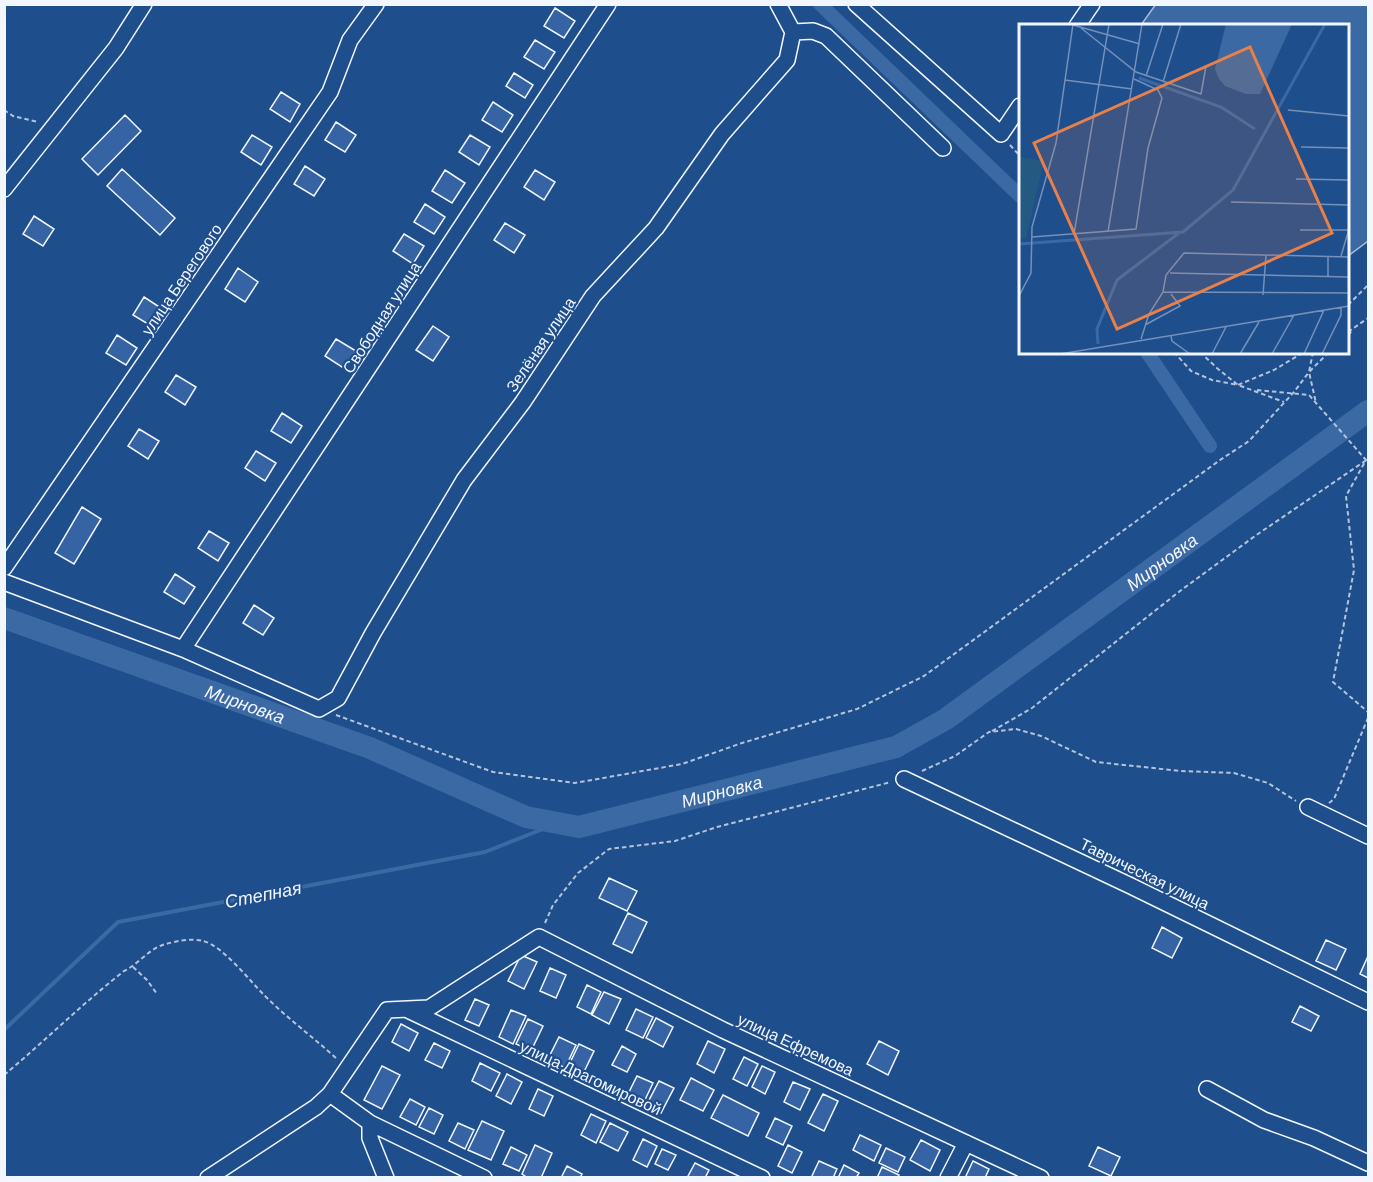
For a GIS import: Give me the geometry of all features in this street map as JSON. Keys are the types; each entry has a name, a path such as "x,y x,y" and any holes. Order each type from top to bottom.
{"street":[{"path":"4,189 116,48 144,4"},
{"name":"улица Берегового","path":"4,568 330,92 350,40 376,4"},
{"name":"Свободная улица","path":"183,649 608,4"},
{"path":"856,4 1001,134 1019,107"},
{"path":"1078,24 1092,4"},
{"path":"780,7 793,32 813,31 826,36 943,148"},
{"name":"Зелёная улица","path":"319,709 338,698 373,633 464,480 523,402 593,296 656,228 722,134 787,60 793,32"},
{"path":"4,582 183,649 319,709"},
{"name":"Таврическая улица","path":"904,778 1368,1002"},
{"path":"1308,807 1368,836"},
{"name":"улица Ефремова","path":"405,1009 429,1008 539,937 723,1030 1041,1178"},
{"path":"208,1178 316,1107 330,1094 387,1010 405,1009"},
{"name":"улица Драгомировой","path":"405,1009 762,1178"},
{"path":"1207,1089 1264,1120 1314,1138 1368,1163"},
{"path":"330,1094 370,1123 484,1178"},
{"path":"370,1123 370,1138 386,1178"},
{"path":"948,1178 966,1143"}],"path":[{"path":"4,110 13,116 56,126"},
{"path":"1349,303 1368,285"},
{"path":"1349,332 1368,318"},
{"path":"1176,354 1191,371 1212,380 1257,390 1284,402"},
{"path":"1202,354 1238,384"},
{"path":"1238,384 1274,370 1301,354"},
{"path":"1313,354 1309,372 1317,405"},
{"path":"319,709 493,772 575,783 682,764 857,708 924,676 1220,459 1249,441 1327,354"},
{"path":"1257,390 1309,395 1367,460"},
{"path":"1367,460 1346,496 1354,570 1333,682 1368,712"},
{"path":"989,732 1032,708 1189,584 1367,460"},
{"path":"4,1075 54,1033 74,1011 124,971 133,967 145,955 164,944 186,940 204,941 236,966 264,996 348,1068"},
{"path":"133,967 147,980 157,994"}],"water":[{"path":"1156,4 1368,5 1368,241 1349,255 1349,24 1142,24"}],"building":[{"path":"555,8 575,21 564,38 544,26"},
{"path":"535,40 555,52 544,69 524,57"},
{"path":"514,73 533,85 525,98 506,86"},
{"path":"281,92 300,104 290,122 270,109"},
{"path":"493,102 513,115 502,132 482,120"},
{"path":"125,115 141,131 98,175 82,159"},
{"path":"336,122 356,135 345,152 325,140"},
{"path":"252,135 272,147 261,165 241,152"},
{"path":"470,135 490,147 479,165 459,152"},
{"path":"305,166 325,179 314,196 294,184"},
{"path":"122,169 175,218 160,235 107,186"},
{"path":"445,170 465,183 452,203 432,191"},
{"path":"535,170 555,182 544,200 524,187"},
{"path":"425,204 445,217 434,234 414,222"},
{"path":"34,216 54,229 43,246 23,234"},
{"path":"505,223 525,235 514,253 494,240"},
{"path":"404,234 424,246 413,264 393,251"},
{"path":"238,268 258,282 245,302 225,289"},
{"path":"144,297 164,310 153,327 133,315"},
{"path":"433,326 449,337 433,361 416,350"},
{"path":"117,335 137,348 126,365 106,353"},
{"path":"336,339 356,351 345,369 325,356"},
{"path":"176,375 196,387 185,405 165,392"},
{"path":"282,413 302,426 291,443 271,431"},
{"path":"139,429 159,441 148,459 128,446"},
{"path":"256,451 276,463 265,481 245,468"},
{"path":"82,507 101,519 74,564 55,553"},
{"path":"209,531 229,543 218,561 198,548"},
{"path":"175,574 195,587 184,604 164,592"},
{"path":"254,605 274,618 263,635 243,623"},
{"path":"609,878 637,891 627,911 599,898"},
{"path":"628,913 647,922 632,953 613,944"},
{"path":"1162,927 1182,938 1172,958 1152,948"},
{"path":"1326,940 1346,949 1336,970 1316,961"},
{"path":"521,955 537,962 524,989 508,981"},
{"path":"1368,956 1368,978 1360,974"},
{"path":"550,968 566,975 556,998 540,991"},
{"path":"587,985 601,992 591,1014 577,1007"},
{"path":"604,992 621,999 609,1024 592,1015"},
{"path":"475,999 489,1005 479,1026 465,1020"},
{"path":"1300,1006 1319,1016 1311,1031 1292,1022"},
{"path":"636,1009 653,1017 643,1038 626,1030"},
{"path":"511,1010 526,1016 513,1044 499,1037"},
{"path":"656,1018 673,1027 663,1047 646,1038"},
{"path":"528,1019 543,1026 531,1051 516,1044"},
{"path":"401,1024 418,1033 409,1051 392,1042"},
{"path":"559,1037 576,1045 565,1068 548,1059"},
{"path":"708,1041 725,1049 714,1073 697,1064"},
{"path":"879,1041 899,1051 888,1075 867,1064"},
{"path":"434,1043 450,1051 442,1068 425,1060"},
{"path":"579,1044 594,1051 582,1076 567,1069"},
{"path":"622,1046 636,1054 627,1072 612,1065"},
{"path":"744,1057 758,1064 747,1086 733,1079"},
{"path":"480,1063 500,1073 491,1091 472,1081"},
{"path":"382,1066 400,1075 382,1109 364,1100"},
{"path":"762,1066 775,1072 765,1094 752,1087"},
{"path":"507,1074 522,1082 511,1104 496,1096"},
{"path":"637,1076 653,1083 643,1104 627,1096"},
{"path":"691,1078 714,1090 703,1111 680,1100"},
{"path":"659,1081 674,1088 661,1113 646,1106"},
{"path":"793,1082 810,1089 800,1110 784,1102"},
{"path":"538,1089 553,1096 544,1116 529,1109"},
{"path":"823,1094 838,1101 824,1131 808,1123"},
{"path":"723,1095 759,1113 748,1136 711,1118"},
{"path":"410,1099 425,1107 416,1125 400,1117"},
{"path":"429,1108 443,1115 434,1134 419,1127"},
{"path":"591,1114 606,1121 596,1143 581,1135"},
{"path":"775,1118 792,1126 783,1145 766,1137"},
{"path":"482,1121 504,1131 491,1160 468,1150"},
{"path":"458,1123 474,1130 465,1149 449,1141"},
{"path":"610,1123 628,1132 618,1151 600,1142"},
{"path":"860,1135 881,1145 874,1161 853,1150"},
{"path":"643,1139 657,1146 647,1167 633,1160"},
{"path":"921,1140 940,1150 930,1171 910,1160"},
{"path":"535,1145 552,1153 541,1178 528,1178 522,1174"},
{"path":"788,1145 802,1152 792,1173 778,1166"},
{"path":"511,1147 527,1155 519,1171 503,1164"},
{"path":"1098,1147 1120,1157 1111,1176 1089,1166"},
{"path":"886,1148 905,1157 898,1172 879,1163"},
{"path":"662,1149 676,1155 668,1170 655,1164"},
{"path":"819,1161 837,1169 833,1178 811,1178"},
{"path":"973,1161 989,1169 985,1178 965,1178"},
{"path":"695,1163 709,1170 705,1178 687,1178"},
{"path":"844,1165 859,1173 856,1178 838,1178"},
{"path":"567,1166 582,1174 580,1178 561,1178"},
{"path":"882,1167 899,1175 897,1178 877,1178"}],"waterway":[{"path":"820,4 1019,195"},
{"path":"1148,354 1210,446"},
{"name":"Мирновка","path":"4,618 370,748 526,817 579,827 896,747 946,719 1368,411"},
{"name":"Степная","path":"4,1030 118,922 485,852 558,823"}]}
